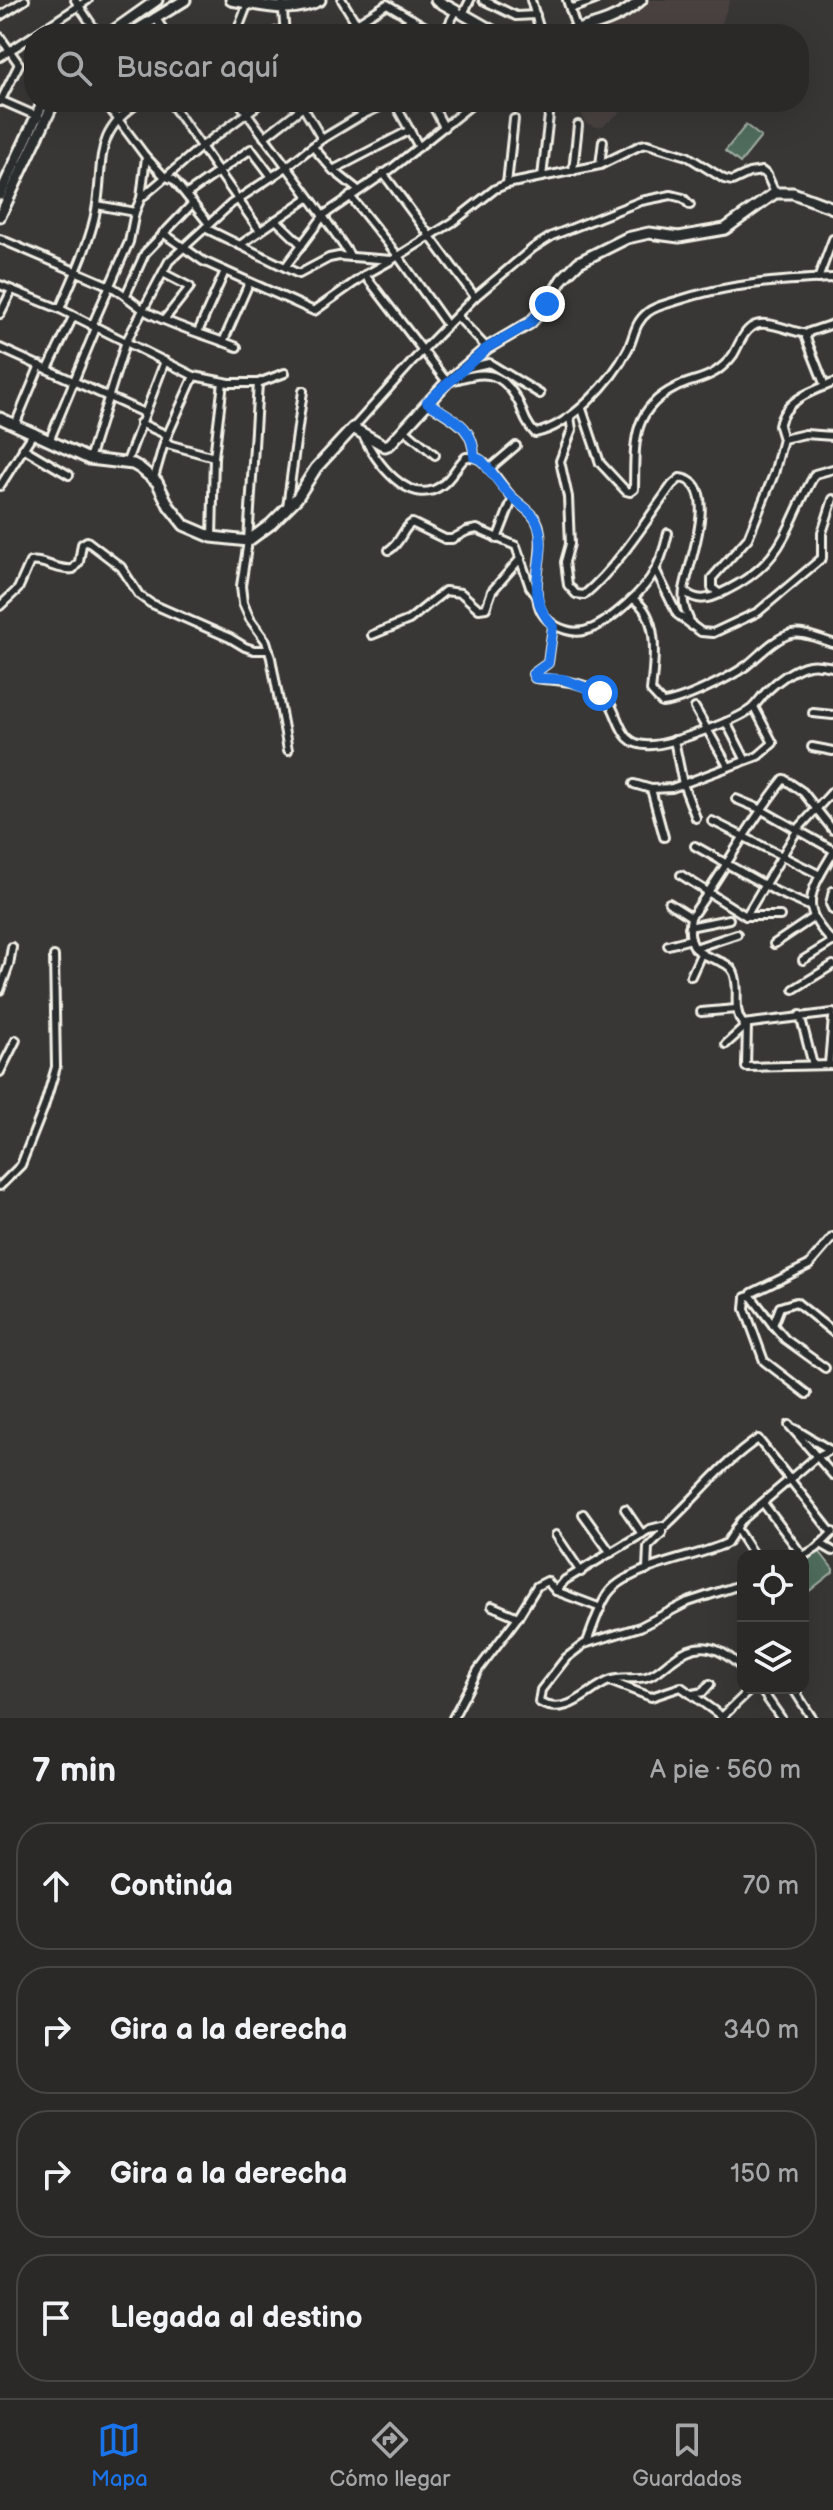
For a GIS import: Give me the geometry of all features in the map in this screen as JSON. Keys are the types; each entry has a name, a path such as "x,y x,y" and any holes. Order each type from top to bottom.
{"street":[{"path":"0,16 25,0"},
{"path":"49,24 77,3 88,0"},
{"path":"123,24 157,0 162,24"},
{"path":"144,24 185,0"},
{"path":"231,0 308,6 320,0"},
{"path":"342,0 356,23 381,6 393,3 414,24"},
{"path":"436,0 480,24"},
{"path":"452,24 470,0"},
{"path":"483,0 516,16 536,15"},
{"path":"531,0 538,24"},
{"path":"567,0 575,24"},
{"path":"570,9 595,0"},
{"path":"599,24 627,12 641,0"},
{"path":"77,3 91,24"},
{"path":"240,24 248,3"},
{"path":"282,4 284,24"},
{"path":"0,37 19,64 0,101 24,111"},
{"path":"0,57 24,42"},
{"path":"27,112 41,118"},
{"path":"0,216 42,112"},
{"path":"0,195 46,112"},
{"path":"112,112 146,157 187,194 207,226 240,245 299,274 329,258 395,258"},
{"path":"60,309 97,205 99,167 106,134 128,112"},
{"path":"177,112 260,231"},
{"path":"141,198 164,176 250,112"},
{"path":"264,137 293,112"},
{"path":"307,112 322,139"},
{"path":"89,459 125,344 169,261 237,200 322,139 369,112"},
{"path":"398,112 419,147"},
{"path":"436,112 444,127"},
{"path":"286,266 324,215 419,147 460,112"},
{"path":"247,114 285,168 324,215 351,257"},
{"path":"542,177 549,115"},
{"path":"507,184 514,119"},
{"path":"573,171 578,125"},
{"path":"333,170 410,130"},
{"path":"600,165 603,141"},
{"path":"163,233 182,248 225,271 314,311 507,184 600,165 641,145 687,156 732,181 762,171 775,193"},
{"path":"313,147 333,170 358,190"},
{"path":"187,194 251,149 272,177"},
{"path":"50,439 129,242 141,198 146,157"},
{"path":"383,173 475,297"},
{"path":"353,428 385,446 447,382 487,348 530,323 547,304 562,279 579,262 627,238 649,233 679,237 725,229 775,193 793,193 833,208"},
{"path":"0,418 89,459 140,468 154,478 169,506 184,525 212,537 248,541 297,498 316,468 359,418 447,325 533,248 584,222 641,201 671,195 683,198 690,205"},
{"path":"350,196 447,325"},
{"path":"240,245 308,198"},
{"path":"126,295 147,251 193,203"},
{"path":"97,205 135,212"},
{"path":"276,220 302,245"},
{"path":"0,239 110,286 164,320 237,347"},
{"path":"818,279 833,239"},
{"path":"129,242 147,251"},
{"path":"198,332 225,271"},
{"path":"163,273 190,287 164,320"},
{"path":"365,275 447,382"},
{"path":"447,382 478,373 494,376 506,385 535,433 582,409 628,348 635,326 655,308 695,295 760,282 833,278"},
{"path":"223,342 249,283"},
{"path":"0,285 60,309 194,376 223,382 258,383 285,373"},
{"path":"0,314 12,290"},
{"path":"457,316 487,348"},
{"path":"48,369 73,317"},
{"path":"582,409 600,463 630,492 634,489 638,426 653,403 672,389 718,370 731,358 741,337 751,327 766,324 807,334 833,324"},
{"path":"807,334 806,340 825,386"},
{"path":"0,348 144,413"},
{"path":"126,464 165,361"},
{"path":"464,370 489,363 540,394"},
{"path":"15,425 40,365"},
{"path":"154,478 167,435 194,376"},
{"path":"212,537 214,457 223,382"},
{"path":"258,383 248,541 241,586 243,603 269,650 288,750"},
{"path":"720,594 712,588 712,578 748,538 774,474 783,439 779,426 786,410 803,396 833,383"},
{"path":"287,507 303,391"},
{"path":"427,402 468,430 474,440 474,457"},
{"path":"570,417 572,430 560,461 568,497 570,544 565,562 568,585 576,594 584,595 592,589 672,485 680,478 691,479 698,486 701,500 684,591 684,608 692,626"},
{"path":"140,423 167,435"},
{"path":"404,429 435,455"},
{"path":"1,481 34,432"},
{"path":"783,439 805,434 833,436"},
{"path":"363,435 370,452 390,477 420,491 432,491 442,486 466,457 481,460 513,498 530,512 540,529 536,595"},
{"path":"164,443 214,457"},
{"path":"489,469 516,446"},
{"path":"23,448 69,475"},
{"path":"684,591 693,599 701,600 720,594 770,561 790,530 803,494 815,474 833,469"},
{"path":"497,539 513,498"},
{"path":"822,558 822,533 833,499"},
{"path":"389,550 402,540 412,523 445,539 452,539 472,529 516,546 530,587 546,619 553,626 575,633 607,620 633,599 663,560 668,533"},
{"path":"0,606 18,589 30,562 40,561 57,570 73,569 79,562 82,544 87,541 121,567 139,595 150,603 245,647 269,650"},
{"path":"656,571 677,614 701,632 713,633 758,612 822,558 833,556"},
{"path":"372,635 409,620 445,591 461,593 484,610 492,591 521,558"},
{"path":"633,599 647,614 654,654 651,691 662,703 672,702 729,676 790,634 833,643"},
{"path":"553,626 548,663 533,674 535,678 563,679 600,693 610,703 624,734 633,741 651,745 726,722 754,707 768,689 809,664 833,667"},
{"path":"634,784 651,789 672,788 758,756 773,743 754,707"},
{"path":"695,708 728,766"},
{"path":"813,713 833,715"},
{"path":"726,722 745,759"},
{"path":"674,740 683,784 696,818"},
{"path":"812,747 833,751"},
{"path":"747,1025 739,1019 736,1009 734,973 695,948 689,927 691,917 760,809 784,779 803,792 833,830"},
{"path":"651,789 664,837"},
{"path":"746,916 798,829 833,791"},
{"path":"736,799 798,829 833,852 820,875 809,906"},
{"path":"712,821 820,875"},
{"path":"695,846 809,906 832,942 803,960"},
{"path":"681,875 746,916 780,916"},
{"path":"833,891 830,904 833,910"},
{"path":"669,903 691,917"},
{"path":"774,944 814,917"},
{"path":"689,927 729,919"},
{"path":"695,948 737,934"},
{"path":"668,945 691,939"},
{"path":"0,990 12,947"},
{"path":"691,976 701,954"},
{"path":"0,1186 21,1165 56,1067 54,956"},
{"path":"794,989 833,966"},
{"path":"701,1012 736,1009"},
{"path":"726,1044 747,1025 800,1015 833,1015 831,1064 746,1067 747,1025"},
{"path":"800,1015 813,1065"},
{"path":"0,1072 16,1040"},
{"path":"807,1394 764,1361 745,1309 746,1297 809,1265 833,1237"},
{"path":"751,1296 785,1339 825,1368"},
{"path":"773,1325 780,1307 796,1302 833,1332"},
{"path":"832,1450 789,1425 833,1475"},
{"path":"647,1570 648,1547 663,1528 725,1466 758,1439 832,1533 809,1552"},
{"path":"587,1643 610,1592 647,1570 723,1545 732,1539 741,1521 816,1457 832,1450"},
{"path":"763,1503 798,1550"},
{"path":"625,1509 642,1534"},
{"path":"583,1514 611,1553"},
{"path":"556,1591 565,1580 642,1534 658,1525 663,1528"},
{"path":"736,1528 750,1550"},
{"path":"556,1535 581,1572"},
{"path":"821,1544 833,1551"},
{"path":"453,1718 478,1670 537,1586 547,1581 556,1591 601,1608"},
{"path":"557,1715 545,1710 538,1697 566,1658 587,1643 640,1627 688,1602 737,1586"},
{"path":"492,1606 518,1617"},
{"path":"571,1714 609,1681 649,1677 674,1658 695,1649 720,1650 737,1663"},
{"path":"609,1681 651,1697 676,1688 693,1694 722,1717 746,1694"},
{"path":"693,1694 703,1692 710,1684"},
{"path":"764,1694 781,1718"},
{"path":"797,1694 812,1718"}],"shaded area":[{"path":"649,0 730,0 722,24 613,24 634,14"},
{"path":"581,112 621,112 603,126 585,123"}],"green space":[{"path":"746,125 761,137 740,163 725,151"},
{"path":"819,1551 833,1572 809,1591 809,1558"}],"route":[{"path":"547,304 530,323 487,348 427,402 468,430 474,440 474,457 481,460 513,498 530,512 540,529 536,597 546,619 553,626 548,663 536,670 533,674 535,678 563,679 600,693"}]}
